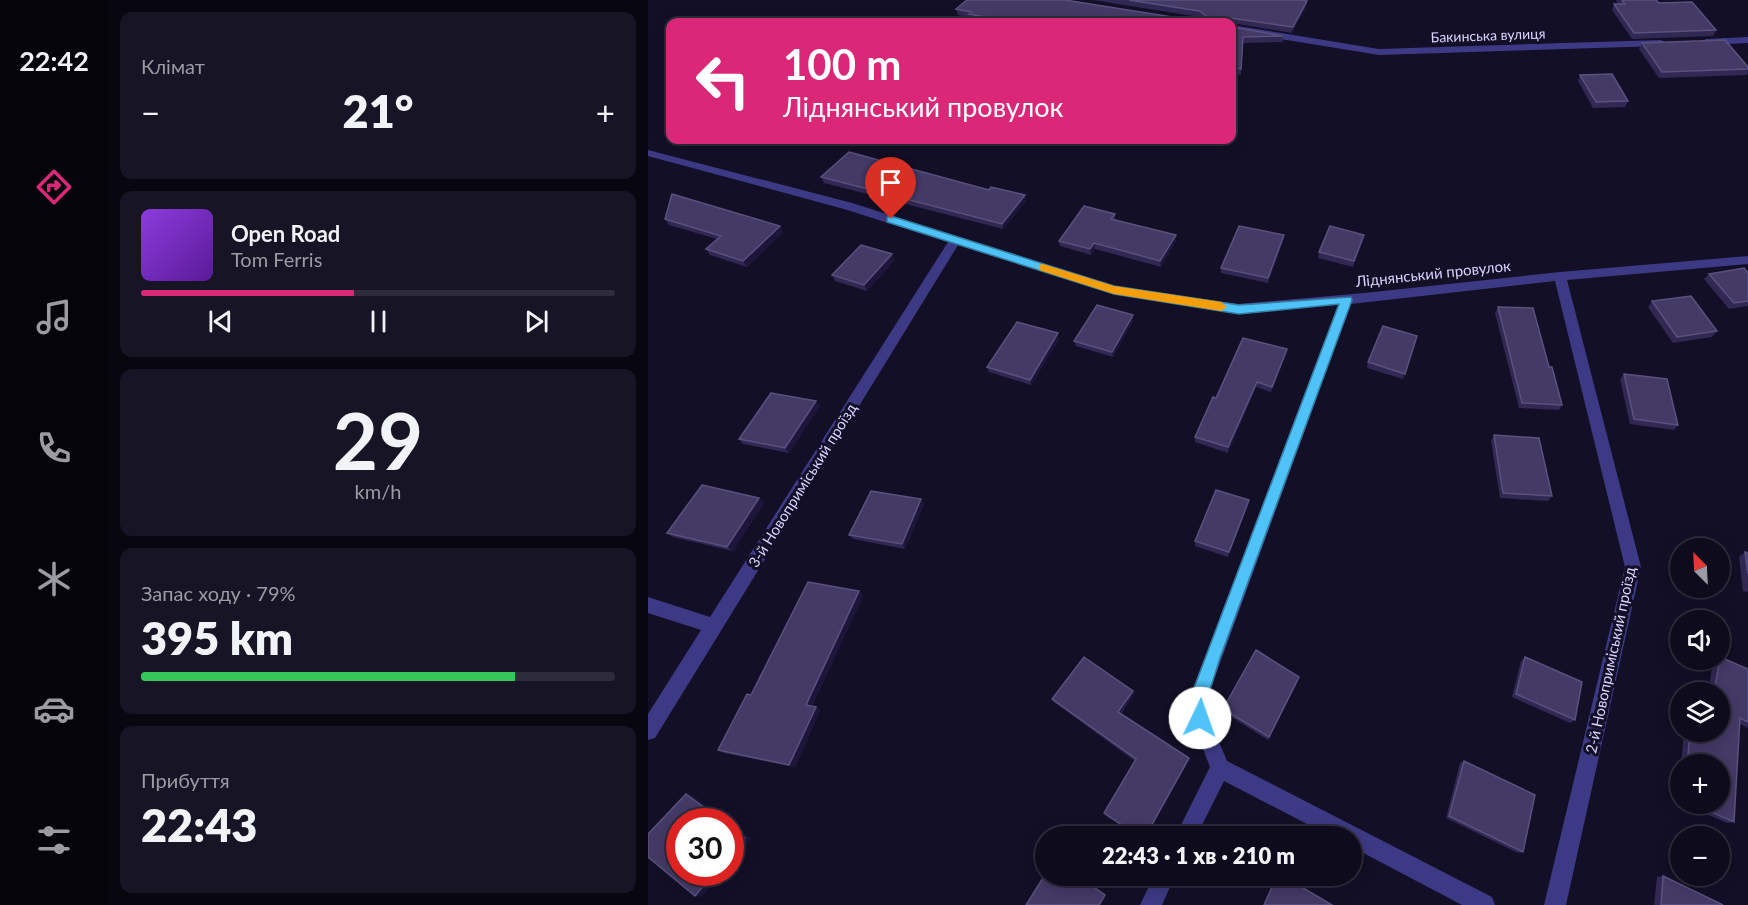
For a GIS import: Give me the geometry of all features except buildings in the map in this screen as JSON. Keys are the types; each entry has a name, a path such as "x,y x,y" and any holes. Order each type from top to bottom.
{"street":[{"name":"Бакинська вулиця","path":"1236,29 1379,52 1677,43"},
{"path":"1700,42 1748,40"},
{"name":"Ліднянський провулок","path":"648,153 848,206 1114,290 1227,308 1239,309 1346,300 1560,276 1748,260"},
{"name":"3-й Новоприміський проїзд","path":"648,731 955,240"},
{"name":"2-й Новоприміський проїзд","path":"1555,905 1633,567 1560,276"},
{"path":"1346,300 1199,696 1200,718 1220,768 1484,905"},
{"path":"648,605 713,627"},
{"path":"1191,826 1220,768"},
{"path":"1151,905 1160,886"}],"slow traffic":[{"path":"1043,268 1114,290 1221,307"}],"route":[{"path":"891,219 1114,290 1239,309 1346,300 1212,658 1199,696 1200,718"}]}
